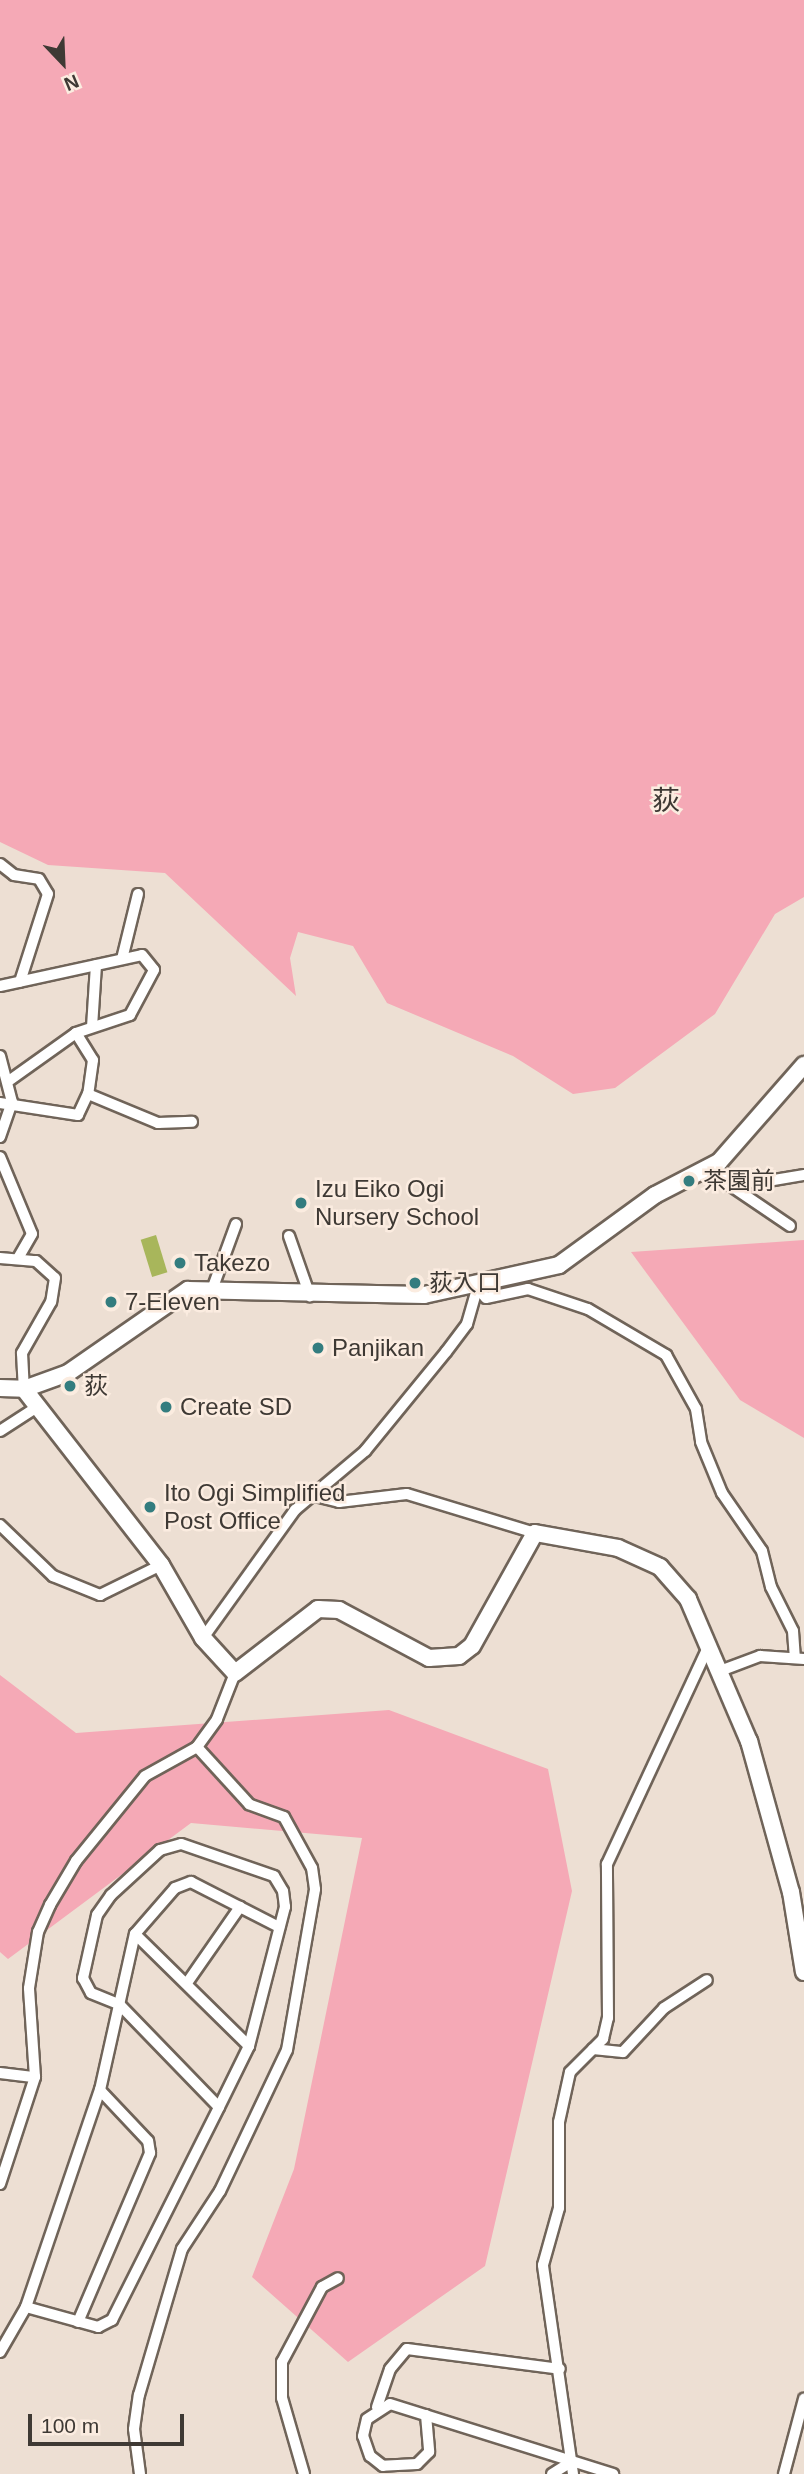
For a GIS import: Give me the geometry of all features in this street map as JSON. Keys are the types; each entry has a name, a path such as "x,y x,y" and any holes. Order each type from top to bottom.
{"street":[{"path":"0,864 14,875 39,879 48,894 20,982"},
{"path":"122,959 138,894"},
{"path":"0,986 142,955 155,970 150,987 131,1014 76,1032 10,1080"},
{"path":"92,1027 96,965"},
{"path":"0,1103 12,1102 78,1115 88,1094 93,1060 76,1032"},
{"path":"0,1056 10,1080 12,1102 0,1137"},
{"path":"0,1388 24,1389 68,1373 159,1305 188,1290 213,1287 310,1296 477,1288 559,1265 655,1195 712,1173 739,1143 781,1084 804,1065"},
{"path":"88,1094 158,1123 192,1122"},
{"path":"0,1157 32,1234 18,1258"},
{"path":"712,1173 757,1183 804,1175"},
{"path":"712,1173 790,1226"},
{"path":"213,1287 236,1224"},
{"path":"289,1236 310,1296"},
{"path":"0,1258 18,1258 47,1266 55,1278 51,1302 22,1353 24,1389 34,1409 161,1565 202,1638 235,1673"},
{"path":"202,1638 311,1495 365,1451 446,1352 467,1324 477,1288"},
{"path":"477,1288 486,1298 523,1288 588,1309 666,1355 696,1409 701,1442 722,1493 762,1551 771,1587 793,1630 800,1658 760,1656 720,1671"},
{"path":"0,1431 34,1409"},
{"path":"311,1495 340,1503 407,1494 535,1533 618,1549 660,1567 688,1599 749,1741 791,1892 804,1972"},
{"path":"0,1525 53,1576 100,1595 161,1565"},
{"path":"0,2184 35,2077 29,1988 38,1931 76,1861 145,1776 197,1747 217,1719 235,1673 318,1609 339,1610 429,1658 459,1656 472,1646 535,1533"},
{"path":"573,2474 543,2265 559,2208 565,2095 570,2072 593,2049 608,2018 607,1864 709,1645"},
{"path":"140,2474 134,2430 139,2395 178,2262 287,2050 315,1889 312,1868 284,1817 249,1804 197,1747"},
{"path":"26,2307 98,2328 112,2320 219,2107 249,2046 285,1907 274,1876 198,1846 160,1850 111,1895 93,1928 83,1978 91,1993 120,2005 219,2107"},
{"path":"0,2352 26,2307 100,2090 135,1934 175,1888 191,1882 279,1927"},
{"path":"187,1983 240,1907"},
{"path":"135,1934 249,2046"},
{"path":"593,2049 623,2052 664,2007 707,1980"},
{"path":"0,2073 35,2077"},
{"path":"78,2322 150,2154 148,2141 100,2090"},
{"path":"304,2474 282,2398 282,2362 322,2287 338,2278"},
{"path":"426,2415 429,2452 417,2464 383,2466 370,2456 363,2436 377,2407 390,2369 407,2349 560,2369"},
{"path":"784,2474 804,2399"},
{"path":"377,2407 390,2403 613,2474"},
{"path":"552,2474 571,2462"}],"shaded area":[{"path":"0,0 804,0 804,897 775,914 715,1014 615,1088 573,1094 513,1056 387,1003 353,946 298,932 290,958 296,996 165,873 48,865 0,842"},
{"path":"156,1235 167,1272 152,1277 141,1240"},
{"path":"804,1240 804,1438 740,1400 631,1252"},
{"path":"0,1675 76,1733 389,1710 548,1769 572,1891 485,2266 348,2362 252,2277 294,2169 362,1838 191,1823 8,1959 0,1952"}],"place":[{"name":"茶園前","path":"689,1181"},
{"name":"Izu Eiko Ogi Nursery School","path":"301,1203"},
{"name":"Takezo","path":"180,1263"},
{"name":"荻入口","path":"415,1283"},
{"name":"7-Eleven","path":"111,1302"},
{"name":"Panjikan","path":"318,1348"},
{"name":"荻","path":"70,1386"},
{"name":"Create SD","path":"166,1407"},
{"name":"Ito Ogi Simplified Post Office","path":"150,1507"}],"district":[{"name":"荻","path":"666,801"}]}
